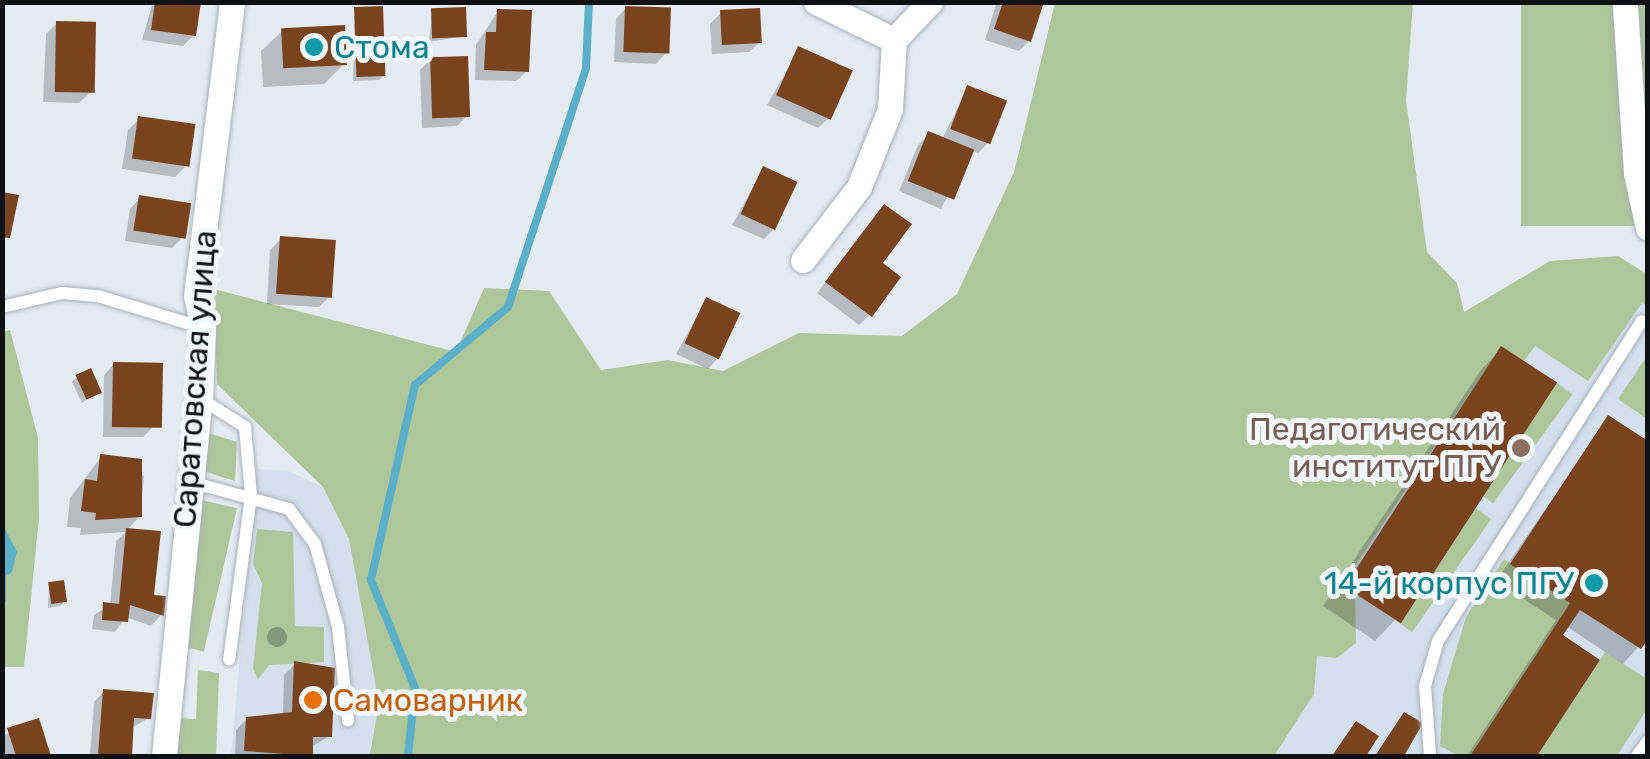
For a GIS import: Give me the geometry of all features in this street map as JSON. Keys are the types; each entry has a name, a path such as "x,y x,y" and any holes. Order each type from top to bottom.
{"street":[{"name":"Саратовская улица","path":"164,756 200,398 203,328 196,296 232,2"},
{"path":"816,2 894,40"},
{"path":"803,260 859,187 890,109 894,40 930,2"},
{"path":"1625,6 1636,173 1648,228"}],"lane":[{"path":"2,307 62,294 98,296 203,328"},
{"path":"1430,756 1425,686 1438,641 1642,321"},
{"path":"200,398 245,427 251,496 229,660"},
{"path":"190,482 289,509 316,544 338,627 348,720"},
{"path":"1638,756 1648,741"}],"shaded area":[{"name":"Педагогический институт ПГУ","path":"1617,281 1647,307 1647,756 1274,756 1314,694 1322,570 1467,326"},
{"path":"257,469 288,471 323,487 349,539 379,703 369,756 231,756"}],"green space":[{"path":"1413,2 1406,101 1427,252 1457,283 1464,312 1550,261 1618,256 1647,274 1648,307 1642,303 1588,381 1535,346 1524,361 1501,347 1342,585 1355,594 1356,643 1337,658 1317,656 1314,694 1274,756 313,756 370,754 379,703 349,539 323,487 217,384 214,289 456,352 484,288 549,291 601,370 668,360 723,371 799,333 902,336 957,294 1014,172 1055,3"},
{"path":"1521,3 1647,3 1647,226 1521,226"},
{"path":"10,330 38,438 39,518 24,667 3,667 2,332"},
{"path":"1647,356 1647,419 1618,399"},
{"path":"1557,383 1572,394 1493,503 1478,492"},
{"path":"202,431 237,442 235,481 200,470"},
{"path":"197,499 237,508 204,651 164,642"},
{"path":"1474,507 1491,519 1412,632 1395,620"},
{"path":"257,529 293,532 295,626 324,627 324,662 269,665 258,679 253,669 262,583 253,564"},
{"path":"1504,559 1570,603 1470,756 1459,756 1440,746 1443,694 1466,617"},
{"path":"1605,652 1647,679 1647,709 1617,756 1537,756"},
{"path":"198,670 219,673 216,756 175,756 179,718 196,719"}],"water":[{"path":"3,525 17,552 12,572 3,578"}],"building":[{"path":"155,2 201,2 196,36 151,30"},
{"path":"1003,2 1044,2 1031,42 994,29"},
{"path":"383,6 385,76 356,77 354,7"},
{"path":"625,6 671,8 669,54 623,52"},
{"path":"466,7 467,37 432,38 431,8"},
{"path":"760,8 762,43 722,45 720,10"},
{"path":"497,9 532,10 529,72 484,70 486,32 496,32"},
{"path":"56,21 96,22 95,93 55,92"},
{"name":"Стома","path":"345,25 347,65 283,68 281,28"},
{"path":"798,46 853,70 831,120 776,95"},
{"path":"468,56 470,117 432,118 430,57"},
{"path":"967,85 1007,100 990,144 950,129"},
{"path":"138,116 195,124 189,167 132,159"},
{"path":"928,131 974,150 954,200 908,181"},
{"path":"763,166 797,182 775,230 741,214"},
{"path":"2,192 19,195 10,238 2,237"},
{"path":"139,195 191,203 186,239 133,231"},
{"path":"884,204 912,224 883,263 901,277 872,317 825,282"},
{"path":"280,236 336,240 332,298 276,294"},
{"path":"706,297 740,313 719,359 684,343"},
{"path":"1501,346 1557,382 1401,623 1345,587"},
{"path":"113,362 163,363 162,428 112,427"},
{"path":"91,368 102,393 86,400 75,375"},
{"name":"14-й корпус ПГУ","path":"1608,415 1648,441 1648,639 1641,649 1580,610 1563,635 1600,660 1537,756 1470,756 1570,603 1510,564"},
{"path":"100,454 142,459 142,517 95,520 96,513 81,511 85,479 97,481"},
{"path":"126,528 161,531 154,595 166,596 164,616 130,605 128,622 102,620 103,602 119,604"},
{"path":"64,580 67,602 51,604 48,582"},
{"name":"Самоварник","path":"294,661 335,668 332,737 313,737 313,756 244,751 246,717 292,712"},
{"path":"103,689 154,693 151,719 134,718 132,756 98,755"},
{"path":"1404,712 1423,723 1404,756 1375,756"},
{"path":"39,718 51,756 16,756 7,728"},
{"path":"1356,721 1379,736 1366,756 1332,756"}],"waterway":[{"path":"408,756 415,688 371,580 415,385 508,307 586,68 589,2"},
{"path":"2,549 2,599"}],"place":[{"name":"Стома","path":"314,47"},
{"name":"Педагогический институт ПГУ","path":"1521,448"},
{"name":"14-й корпус ПГУ","path":"1594,583"},
{"name":"Самоварник","path":"313,700"}]}
